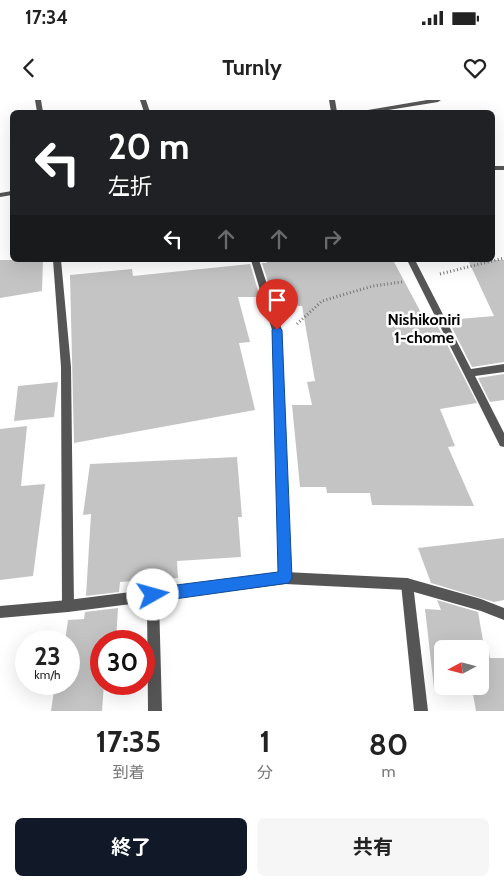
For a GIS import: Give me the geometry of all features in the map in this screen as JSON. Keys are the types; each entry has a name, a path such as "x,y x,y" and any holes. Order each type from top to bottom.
{"street":[{"path":"380,110 438,100"},
{"path":"58,262 66,367 68,606"},
{"path":"256,262 277,336 285,578"},
{"path":"412,262 504,443"},
{"path":"470,373 504,368"},
{"path":"0,612 68,606 285,578 407,584 481,605 504,614"},
{"path":"407,584 421,711"},
{"path":"153,595 155,711"}],"path":[{"path":"277,336 290,330 322,301 373,286 459,271 490,262"}],"building":[{"path":"0,260 10,260 10,262 43,262 42,291 0,298"},
{"path":"504,260 504,362 472,367 448,320 494,316 469,262"},
{"path":"394,262 426,322 435,321 477,403 440,409 455,446 448,447 474,506 372,505 370,493 327,493 326,487 300,487 292,405 312,405 307,382 315,381 302,306 288,306 286,297 273,297 262,263"},
{"path":"250,264 260,297 238,297 250,342 239,343 255,410 74,443 70,275 132,269 133,276"},
{"path":"504,374 504,400 490,402 478,378"},
{"path":"58,382 54,417 14,421 18,386"},
{"path":"27,426 21,486 45,484 33,576 0,580 0,429"},
{"path":"237,457 242,517 238,517 241,557 177,561 178,578 120,582 119,592 86,596 91,514 83,515 90,464"},
{"path":"504,538 504,600 494,602 431,583 418,548"},
{"path":"437,600 478,612 483,640 434,640 434,688 425,609 441,610"},
{"path":"118,608 117,630 90,630 90,695 103,695 102,711 51,711 53,695 80,695 80,630 67,630 68,620 84,619 85,612"},
{"path":"489,653 490,658 504,658 504,711 476,711 473,695 489,695"}],"district":[{"name":"Nishikoniri 1-chome","path":"424,328"}],"route":[{"path":"153,595 285,578 277,330"}]}
